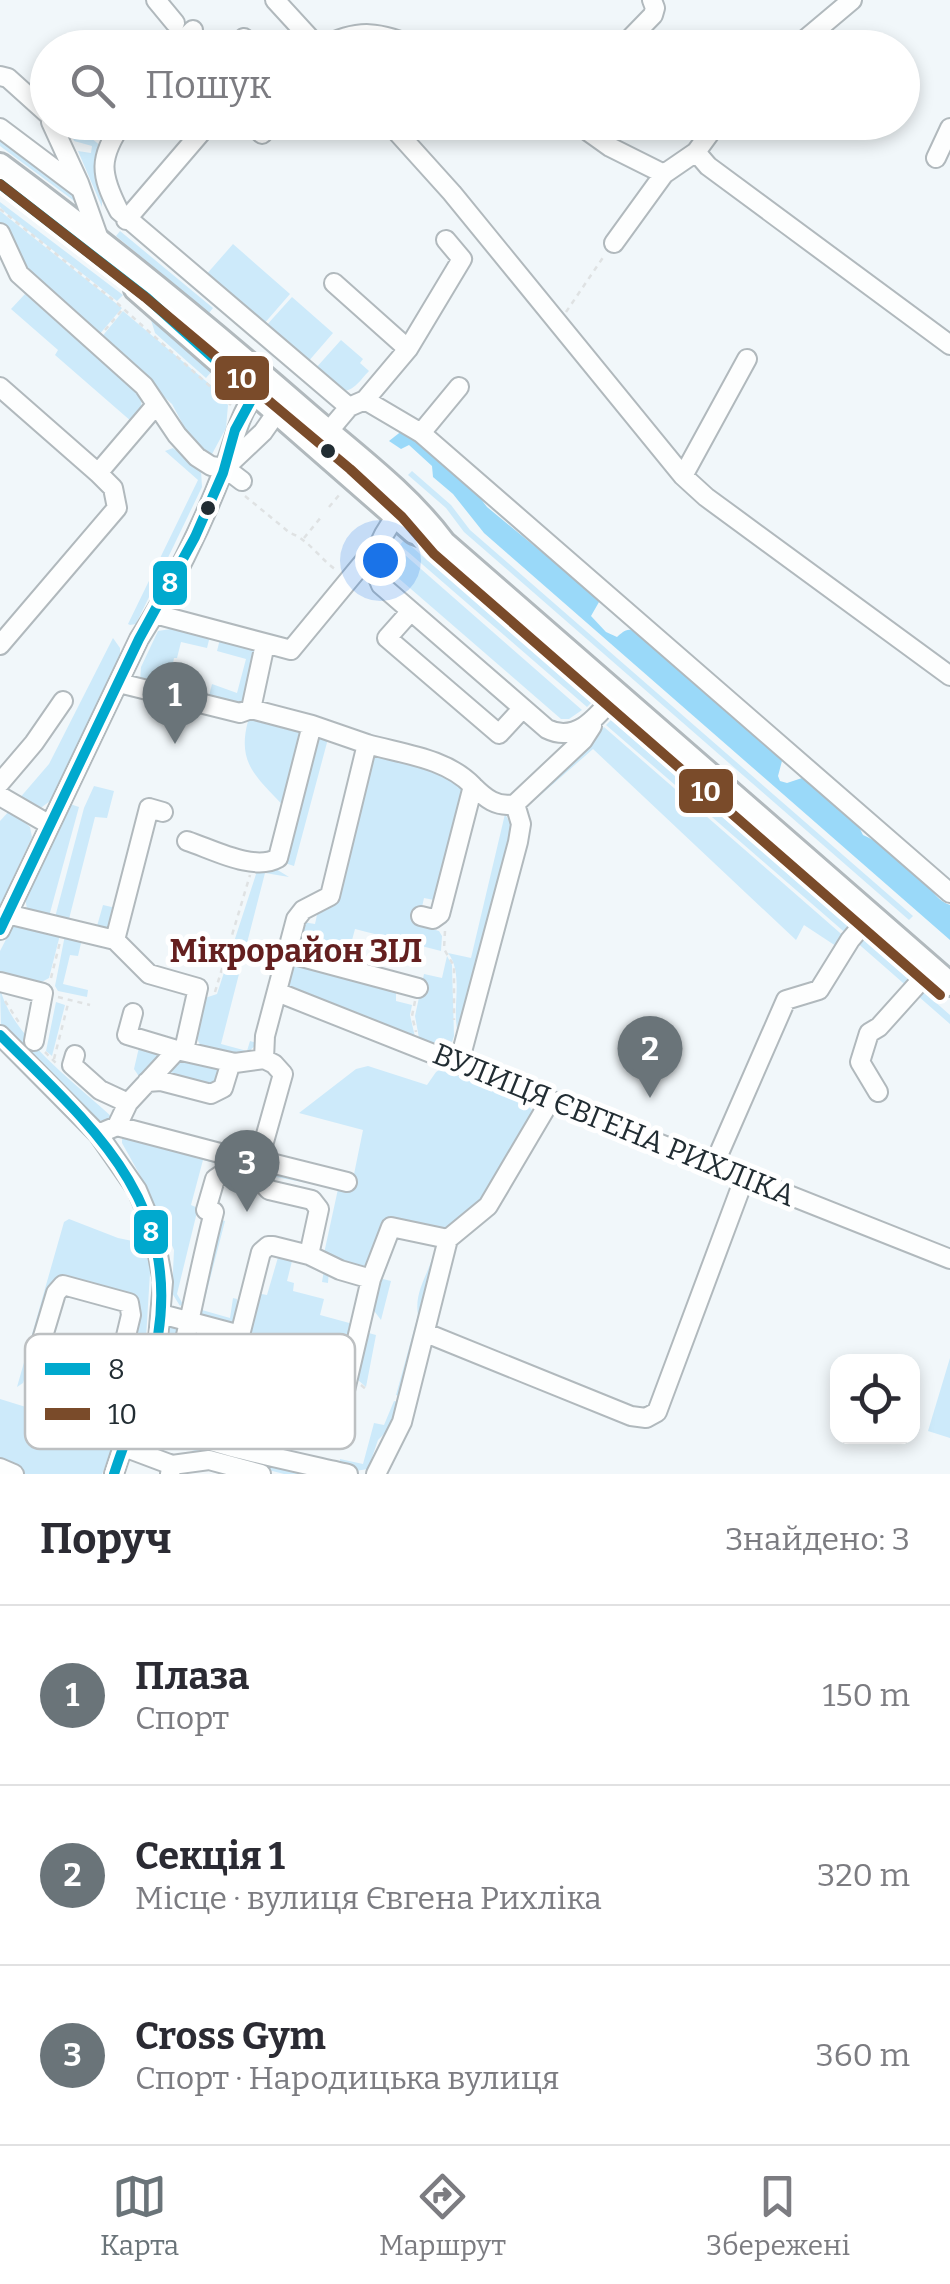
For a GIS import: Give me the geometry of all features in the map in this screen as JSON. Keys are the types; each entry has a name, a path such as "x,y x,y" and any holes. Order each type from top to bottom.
{"main road":[{"path":"0,165 99,239 282,405 396,517 414,532 444,543"},
{"path":"0,184 261,387"},
{"path":"282,405 328,432 424,516 444,543 941,976"}],"street":[{"path":"156,0 184,26 182,30"},
{"path":"275,0 302,30"},
{"path":"638,30 653,15 656,8 652,0"},
{"path":"816,30 852,0"},
{"path":"0,76 8,78 30,98"},
{"path":"0,128 81,189"},
{"path":"936,158 950,128"},
{"path":"59,140 99,239"},
{"path":"113,140 104,157 104,182 126,220 357,403 421,433 950,893"},
{"path":"126,220 195,140"},
{"path":"404,140 683,476 706,497 950,676"},
{"path":"600,140 664,174"},
{"path":"614,243 664,174 696,152 705,140"},
{"path":"696,152 708,166 950,345"},
{"path":"0,233 19,274 144,386 196,458 225,468 241,487"},
{"path":"328,432 408,349 462,259 446,240"},
{"path":"334,282 408,349"},
{"path":"683,476 747,359"},
{"path":"0,387 113,488 117,508 0,645"},
{"path":"172,1084 162,1076 175,1055 198,988 148,974 115,940 64,928 4,922 119,683 132,633 155,614 225,468 236,429 261,387"},
{"path":"421,433 459,387"},
{"path":"225,468 244,454 282,405"},
{"path":"98,474 156,406"},
{"path":"155,614 290,650 396,517"},
{"path":"379,542 375,572 381,586 523,708 556,733 580,730 596,718"},
{"path":"411,611 387,638 499,734 523,708"},
{"path":"251,709 266,644"},
{"path":"119,683 240,713 251,709 446,766 460,772 492,802 506,806 516,804 582,740 617,693"},
{"path":"0,783 63,701"},
{"path":"187,841 254,862 268,863 278,858 312,725"},
{"path":"264,1059 265,1036 300,912 330,896 367,744"},
{"path":"421,916 433,919 440,914 473,786"},
{"path":"0,796 50,825"},
{"path":"460,1063 518,842 521,824 516,804"},
{"path":"115,940 149,808 163,812"},
{"path":"713,1166 786,1000 818,990 872,914"},
{"path":"287,953 418,988"},
{"path":"878,1092 860,1062 869,1033 941,976"},
{"path":"2,982 46,994 34,1041"},
{"name":"ВУЛИЦЯ ЄВГЕНА РИХЛІКА","path":"277,992 950,1259"},
{"path":"133,1013 127,1036 175,1055 231,1062 264,1059 277,1066 282,1074 259,1168 269,1190 318,1203 320,1210 309,1255"},
{"path":"0,1036 98,1134 126,1172 149,1218 162,1268 159,1334"},
{"path":"117,1126 128,1103 175,1055"},
{"path":"147,1082 155,1080 211,1094 227,1081 231,1062"},
{"path":"70,1063 100,1090 128,1103"},
{"path":"376,1474 402,1422 448,1239 488,1206 550,1101"},
{"path":"98,1134 117,1126 259,1168 348,1182"},
{"path":"185,1334 219,1175 259,1168"},
{"path":"426,1333 631,1416 646,1418 657,1412 744,1178"},
{"path":"355,1355 371,1278 391,1227 448,1239"},
{"path":"161,1314 240,1334 264,1248 274,1246 371,1278"},
{"path":"44,1334 62,1285 124,1300 132,1307 126,1334"},
{"path":"114,1474 123,1449"},
{"path":"128,1449 171,1470 209,1460 260,1474"},
{"path":"252,1449 348,1474"},
{"path":"0,1468 14,1474"}],"path":[{"path":"0,209 214,386 233,410"},
{"path":"558,324 614,243"},
{"path":"95,342 123,308"},
{"path":"241,487 337,572 348,559"},
{"path":"329,507 340,494"},
{"path":"303,539 322,516"},
{"path":"198,988 215,992 254,862"},
{"path":"443,920 444,949 454,966 454,1028"},
{"path":"64,928 46,994 90,1005"},
{"path":"2,982 5,1002 34,1041 54,1060 70,1063"},
{"path":"418,988 412,1016 418,1039"},
{"path":"54,1060 70,1000"},
{"path":"357,1380 367,1390"}],"shaded area":[{"path":"0,138 78,199 77,203 0,146"},
{"path":"94,140 102,147 102,207 78,151 91,153 92,146 74,141"},
{"path":"0,202 123,295 117,301 6,213"},
{"path":"0,211 122,308 98,336 26,272 0,223"},
{"path":"120,231 213,308 209,313 116,236"},
{"path":"233,244 290,294 263,325 205,276"},
{"path":"25,294 71,335 74,332 142,396 141,409 132,422 55,355 58,350 11,309"},
{"path":"292,297 333,333 307,363 265,327"},
{"path":"123,311 213,387 228,405 226,428 211,456 188,434 172,404 100,339"},
{"path":"151,320 212,371 206,378 155,333"},
{"path":"341,340 363,359 360,363 369,371 345,391 315,369"},
{"path":"403,430 474,490 487,507 594,595 599,602 591,616 606,632 617,637 631,630 656,647 774,748 782,761 780,781 787,783 805,777 856,821 863,835 888,850 950,905 950,940 484,533 453,494 433,477 432,466 409,445 401,449 389,441"},
{"path":"173,448 201,470 202,487 136,624 130,625 198,480 165,451"},
{"path":"412,471 451,505 470,530 913,916 909,920 464,532 446,508 408,475"},
{"path":"404,540 591,703 587,707 400,545"},
{"path":"397,548 582,710 569,719 561,719 389,570"},
{"path":"177,628 210,636 207,648 181,642 174,658 171,673 195,679 191,696 140,681 141,667 158,631"},
{"path":"113,638 120,655 50,801 38,810 18,800 49,764"},
{"path":"220,639 254,649 257,654 244,706 208,700 212,684 237,693 246,659 217,651"},
{"path":"254,715 304,727 287,810 259,780 248,760 245,736 248,721"},
{"path":"611,720 854,930 849,936 606,725"},
{"path":"604,727 847,939 842,950 804,925 796,940 593,749 536,799 545,782"},
{"path":"315,733 329,735 294,866 282,862"},
{"path":"369,749 452,774 464,786 439,901 424,898 418,925 439,931 441,951 355,929 348,955 365,959 363,967 297,950 303,922 315,924 319,906 330,908"},
{"path":"94,786 114,791 107,818 95,817 69,919 97,926 103,905 116,908 105,931 54,921 84,808"},
{"path":"70,804 79,807 48,920 28,914 25,898"},
{"path":"10,810 30,827 32,837 0,906 0,821"},
{"path":"505,814 513,828 459,1037 456,972 448,953 471,958"},
{"path":"259,865 289,877 265,873 221,1044 247,1051 250,1041 257,1043 245,1053 224,1054 201,1047 196,1036 205,998 217,994"},
{"path":"15,922 61,931 49,978 40,983 0,975 0,951"},
{"path":"65,935 82,939 78,956 70,955 63,984 88,990 87,997 58,991 55,986"},
{"path":"859,935 950,1015 950,1024 854,940"},
{"path":"447,956 452,965 454,1036 452,1042 443,1038 439,1046 419,1038 415,1016 424,974 442,978"},
{"path":"288,962 396,988 396,1001 412,1005 415,1037 285,987"},
{"path":"0,988 6,1006 31,1041 112,1117 110,1120 95,1121 1,1027"},
{"path":"56,1002 65,1005 52,1056 46,1051"},
{"path":"140,1043 161,1056 142,1081 134,1069"},
{"path":"180,1057 224,1069 213,1088 170,1075"},
{"path":"368,1066 427,1085 444,1067 514,1092 534,1112 494,1182 466,1217 439,1232 385,1219 374,1261 365,1269 323,1258 338,1189 276,1177 271,1182 269,1177 280,1171 351,1189 363,1130 299,1113 356,1069"},
{"path":"122,1133 252,1169 250,1172 203,1160 191,1205 198,1208 177,1294 183,1304 180,1306 172,1293 174,1250 122,1143"},
{"path":"69,1219 118,1238 147,1244 151,1257 146,1334 129,1334 138,1301 59,1278 40,1334 32,1334 64,1222"},
{"path":"218,1219 225,1221 202,1310 230,1318 233,1298 237,1299 236,1318 229,1325 200,1319 195,1308"},
{"path":"279,1254 329,1270 328,1283 322,1282 324,1270 292,1261 287,1281 294,1283 293,1291 324,1299 320,1315 353,1324 352,1334 248,1334 256,1293 267,1295"},
{"path":"433,1255 437,1256 405,1397 396,1395 418,1315 420,1291"},
{"path":"383,1279 391,1281 381,1320 372,1308"},
{"path":"177,1322 183,1334 164,1334 166,1326"},
{"path":"365,1332 376,1335 366,1387 358,1380"},
{"path":"950,1358 950,1438 928,1431"},
{"path":"25,1359 25,1377 17,1387"},
{"path":"0,1399 25,1407 25,1449 113,1449 102,1474 22,1474 0,1465"},
{"path":"394,1401 403,1403 397,1421 378,1440 368,1469 355,1471 340,1464 340,1459 363,1464 374,1423 384,1425"},
{"path":"188,1449 228,1449 323,1474 284,1474"}],"transit line":[{"name":"8","path":"0,184 147,298 254,395 235,430 223,473 195,537 139,639 0,930"},
{"name":"10","path":"0,184 145,297 350,469 402,517 434,554 940,995"},
{"name":"8","path":"0,1035 94,1133 141,1203 155,1243 161,1287 158,1334"},
{"name":"8","path":"114,1474 123,1449"}],"place":[{"name":"Плаза","path":"175,744"},
{"name":"Секція 1","path":"650,1098"},
{"name":"Cross Gym","path":"247,1212"}],"district":[{"name":"Мікрорайон ЗІЛ","path":"296,951"}]}
